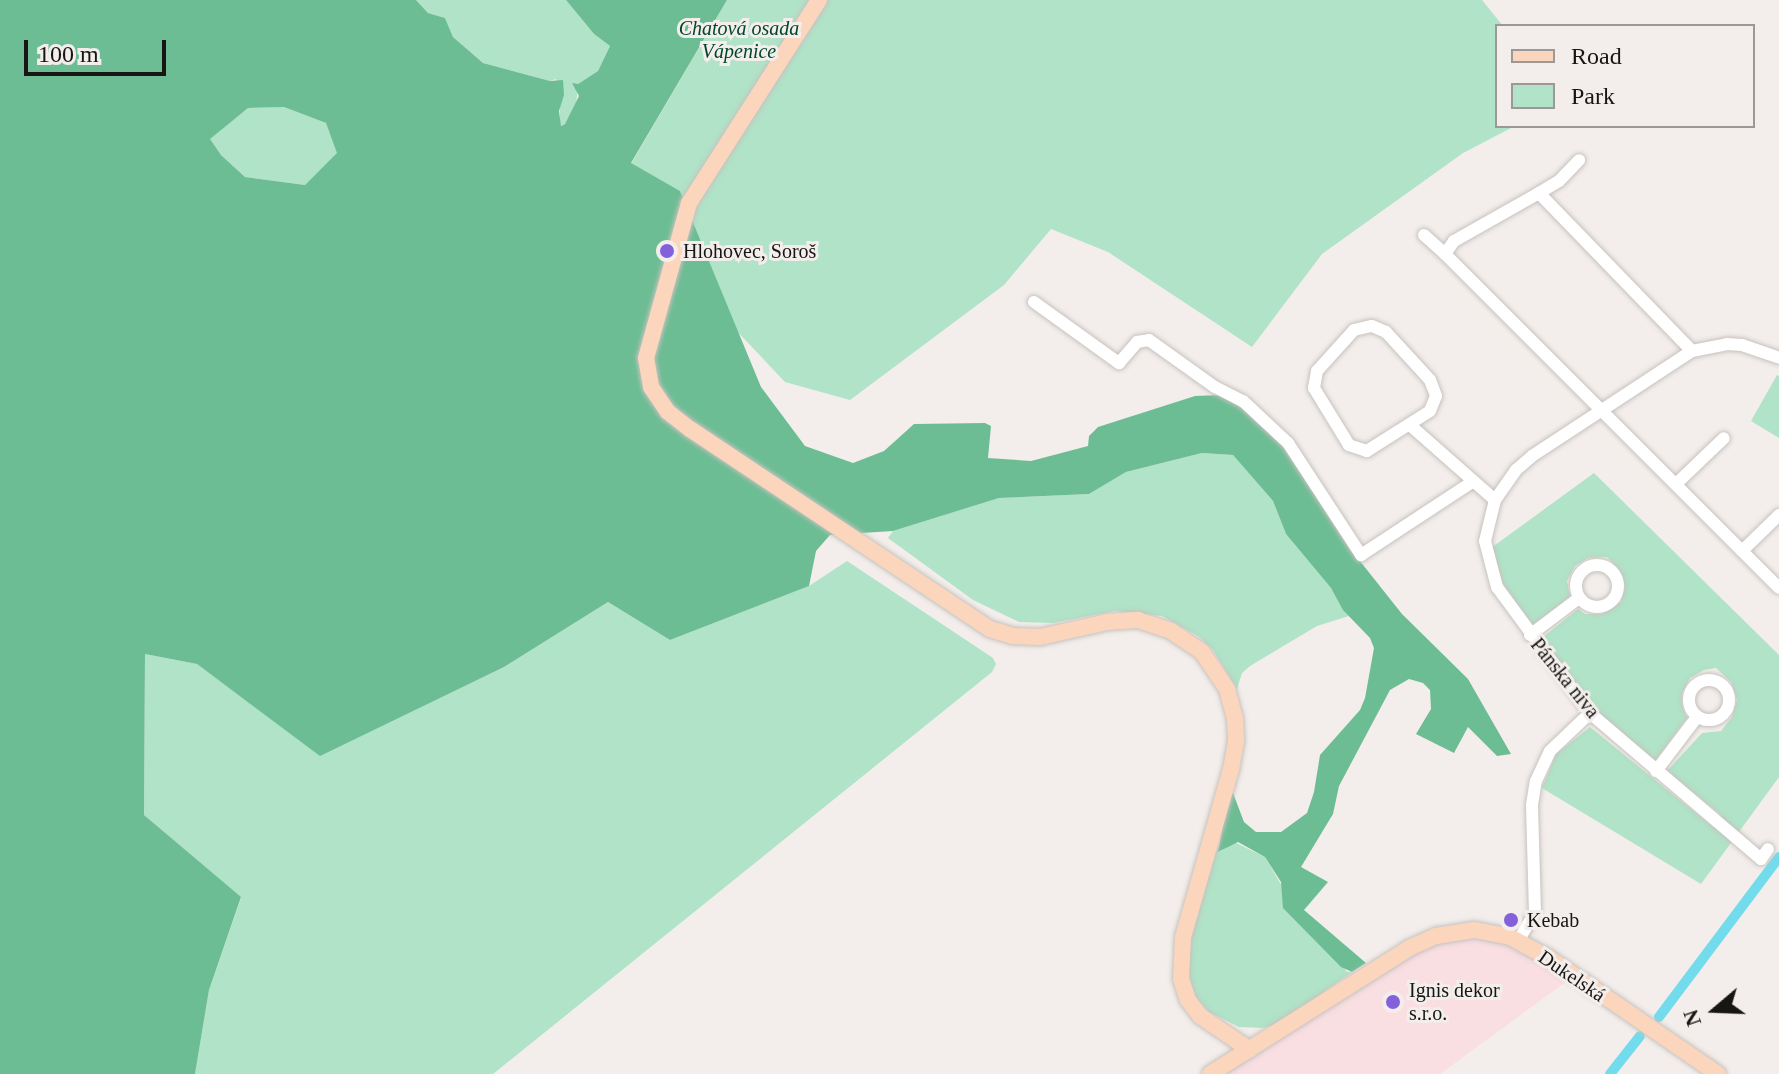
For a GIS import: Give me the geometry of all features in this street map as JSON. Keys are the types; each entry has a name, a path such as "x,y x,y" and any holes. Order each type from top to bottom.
{"main road":[{"path":"819,0 705,173 686,210 646,358 651,387 661,405 690,429 990,629 1013,636 1040,637 1107,622 1138,620 1166,628 1202,652 1227,689 1235,719 1236,741 1231,769 1183,937 1181,979 1188,1000 1200,1016 1250,1050"},
{"name":"Dukelská","path":"1210,1074 1427,940 1481,930 1518,941 1549,958 1718,1074"}],"street":[{"path":"1445,254 1454,241 1559,181 1579,160"},
{"path":"1539,193 1692,351"},
{"path":"1424,235 1779,588"},
{"path":"1034,302 1119,363 1137,342 1149,340 1215,387 1243,401 1288,443 1361,555 1472,482"},
{"path":"1372,326 1386,332 1430,380 1436,396 1430,411 1411,426 1367,451 1349,445 1314,388 1317,371 1354,330 1372,326"},
{"path":"1762,351 1779,342"},
{"path":"1411,426 1495,500 1516,469 1601,409 1692,351 1727,344 1779,358"},
{"path":"1676,484 1724,438"},
{"name":"Pánska niva","path":"1495,500 1485,541 1488,563 1497,587 1590,713 1761,859 1768,849"},
{"path":"1742,551 1779,515"},
{"path":"1530,635 1579,598"},
{"path":"1518,941 1535,913 1532,805 1536,781 1550,751 1590,713"},
{"path":"1656,771 1697,717"}],"shaded area":[{"path":"1485,938 1521,946 1567,981 1440,1074 1223,1074 1430,943"}],"green space":[{"path":"0,0 416,0 428,13 445,18 453,37 483,63 550,81 563,80 564,95 559,111 561,126 565,124 579,96 572,83 578,84 598,71 610,46 594,34 566,0 727,0 631,163 680,191 761,387 805,446 853,463 884,451 914,424 985,423 991,426 988,458 1031,461 1088,446 1089,436 1098,427 1195,396 1220,395 1240,403 1295,457 1352,551 1402,614 1468,679 1511,754 1497,756 1468,727 1454,753 1416,734 1431,709 1430,690 1423,683 1409,679 1390,690 1339,786 1333,814 1301,867 1328,882 1304,910 1366,963 1352,972 1341,967 1283,908 1281,882 1265,857 1238,842 1218,852 1228,798 1233,793 1244,822 1256,832 1281,832 1307,813 1320,755 1360,710 1365,698 1374,648 1370,638 1343,610 1331,588 1286,534 1273,501 1233,455 1202,453 1126,472 1089,494 999,498 893,531 830,535 816,551 809,586 670,640 608,602 504,667 320,756 197,664 145,654 144,815 241,897 209,990 195,1074 0,1074","holes":["284,107 326,123 337,153 305,185 245,177 221,155 210,139 248,108"]},
{"path":"416,0 566,0 594,34 610,46 598,71 578,84 576,106 565,124 560,126 560,103 564,94 556,79 550,81 483,63 453,37 445,18 428,13"},
{"name":"Chatová osada Vápenice","path":"727,0 1482,0 1501,24 1495,24 1495,128 1511,128 1463,153 1322,254 1252,347 1108,252 1051,229 1004,285 850,400 785,382 733,327 680,191 631,164"},
{"path":"284,107 326,123 338,153 305,185 245,177 221,155 209,138 248,108"},
{"path":"1779,376 1779,438 1751,421"},
{"path":"1202,453 1233,455 1273,501 1286,534 1331,588 1349,616 1317,626 1250,666 1242,673 1237,689 1213,650 1198,636 1162,616 1115,611 1053,623 1019,622 973,600 888,538 893,531 999,498 1089,494 1126,472"},
{"path":"1594,473 1779,655 1779,777 1701,884 1542,788 1556,754 1590,727 1713,827 1721,815 1667,771 1702,733 1721,731 1732,717 1737,700 1731,682 1716,668 1704,670 1690,678 1682,693 1682,706 1687,718 1655,761 1596,710 1542,638 1578,609 1585,614 1602,614 1621,602 1625,586 1617,567 1607,557 1588,558 1575,566 1567,581 1570,597 1532,626 1503,584 1494,562 1491,548"},
{"path":"847,561 993,658 996,664 992,672 493,1074 195,1074 209,990 241,898 144,815 145,654 197,664 320,755 504,667 608,602 670,640 809,586"},
{"path":"1234,842 1265,857 1283,888 1347,972 1352,972 1280,1023 1263,1028 1239,1027 1209,1012 1196,997 1188,974 1186,951 1218,846 1220,852"}],"waterway":[{"path":"1659,1017 1779,857"},
{"path":"1610,1074 1640,1036"}],"place":[{"name":"Hlohovec, Soroš","path":"667,251"},
{"name":"Kebab","path":"1511,920"},
{"name":"Ignis dekor s.r.o.","path":"1393,1002"}]}
